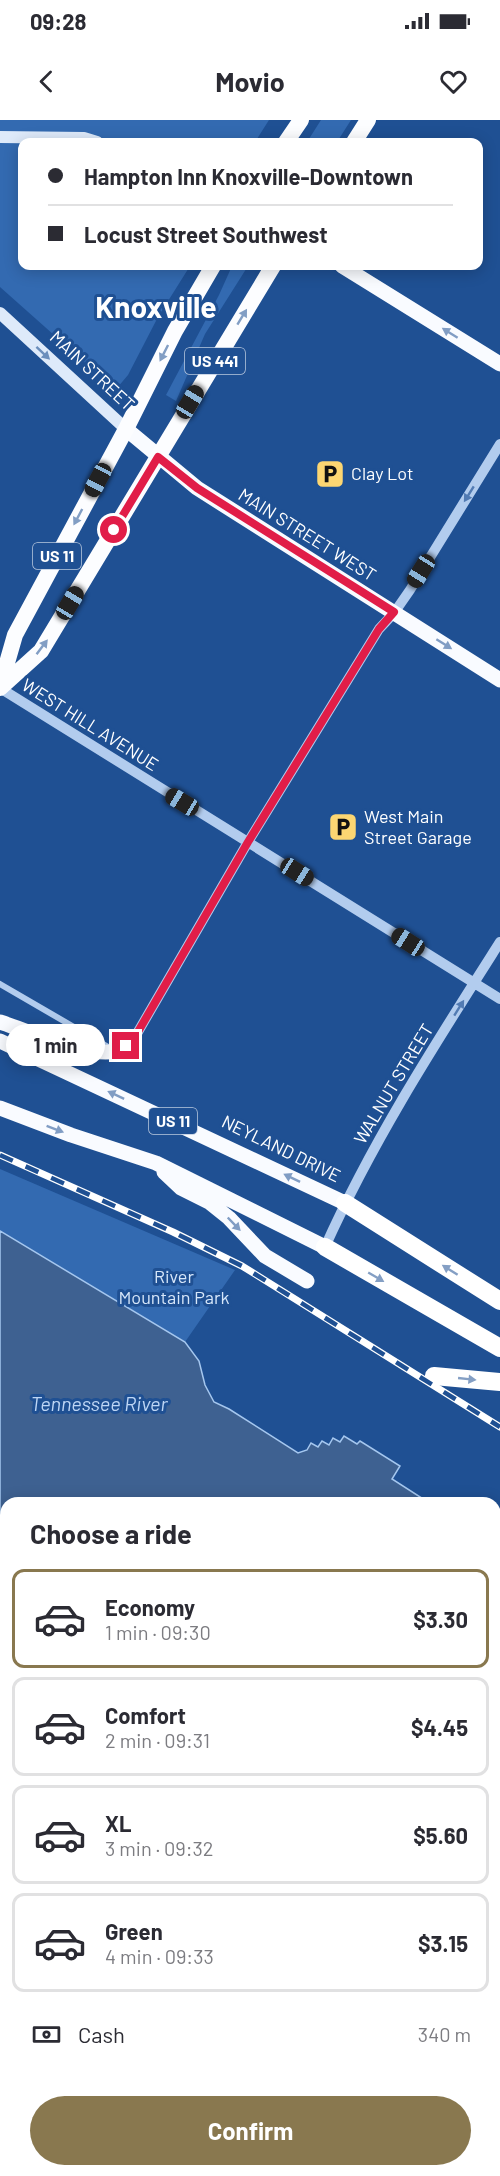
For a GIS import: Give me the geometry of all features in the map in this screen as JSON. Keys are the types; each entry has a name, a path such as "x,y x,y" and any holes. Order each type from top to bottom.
{"highway":[{"path":"289,138 301,120"},
{"path":"357,138 368,120"},
{"name":"US 441","path":"126,429 176,331 211,270"},
{"name":"US 441","path":"0,688 41,651 271,270"},
{"name":"US 11","path":"0,688 15,635 126,429"},
{"name":"NEYLAND DRIVE","path":"345,1203 500,1301"},
{"name":"US 11","path":"326,1247 500,1348"},
{"path":"434,1376 500,1382"}],"main road":[{"path":"0,137 84,138"},
{"path":"348,270 500,364"},
{"name":"MAIN STREET","path":"0,313 158,457"},
{"name":"MAIN STREET WEST","path":"158,457 197,488 500,680"},
{"path":"0,1022 88,1051 105,1054 116,1051"},
{"name":"NEYLAND DRIVE","path":"0,1041 345,1203"},
{"name":"US 11","path":"0,1108 71,1135 156,1163 326,1247"},
{"path":"156,1163 181,1188 209,1202 229,1218 265,1256 307,1281"}],"street":[{"path":"0,984 116,1051 126,1046 135,1037 248,842 379,629 394,612 500,444"},
{"name":"WEST HILL AVENUE","path":"0,688 500,999"},
{"name":"WALNUT STREET","path":"326,1247 345,1203 381,1134 500,942"}],"green space":[{"path":"0,120 269,120 258,138 18,138 18,270 187,270 158,317 128,375 117,388 108,383 0,287"},
{"path":"321,120 351,120 340,138 310,138"},
{"path":"230,270 245,270 205,334 176,401 166,395"},
{"name":"River Mountain Park","path":"0,1169 235,1270 185,1342 0,1231"}],"water":[{"name":"Tennessee River","path":"0,1231 185,1342 199,1361 205,1385 214,1402 229,1409 298,1453 307,1450 311,1443 318,1447 322,1441 329,1445 333,1438 340,1442 344,1436 357,1444 360,1441 400,1466 392,1479 420,1497 0,1497"}],"railway":[{"path":"0,1155 173,1232 242,1266 500,1427"}],"place":[{"name":"Clay Lot","path":"330,474"},
{"name":"West Main Street Garage","path":"343,827"}],"district":[{"name":"Knoxville","path":"156,308"}],"route":[{"path":"114,530 158,457 197,488 394,612 379,629 248,842 135,1037 126,1046"}]}
